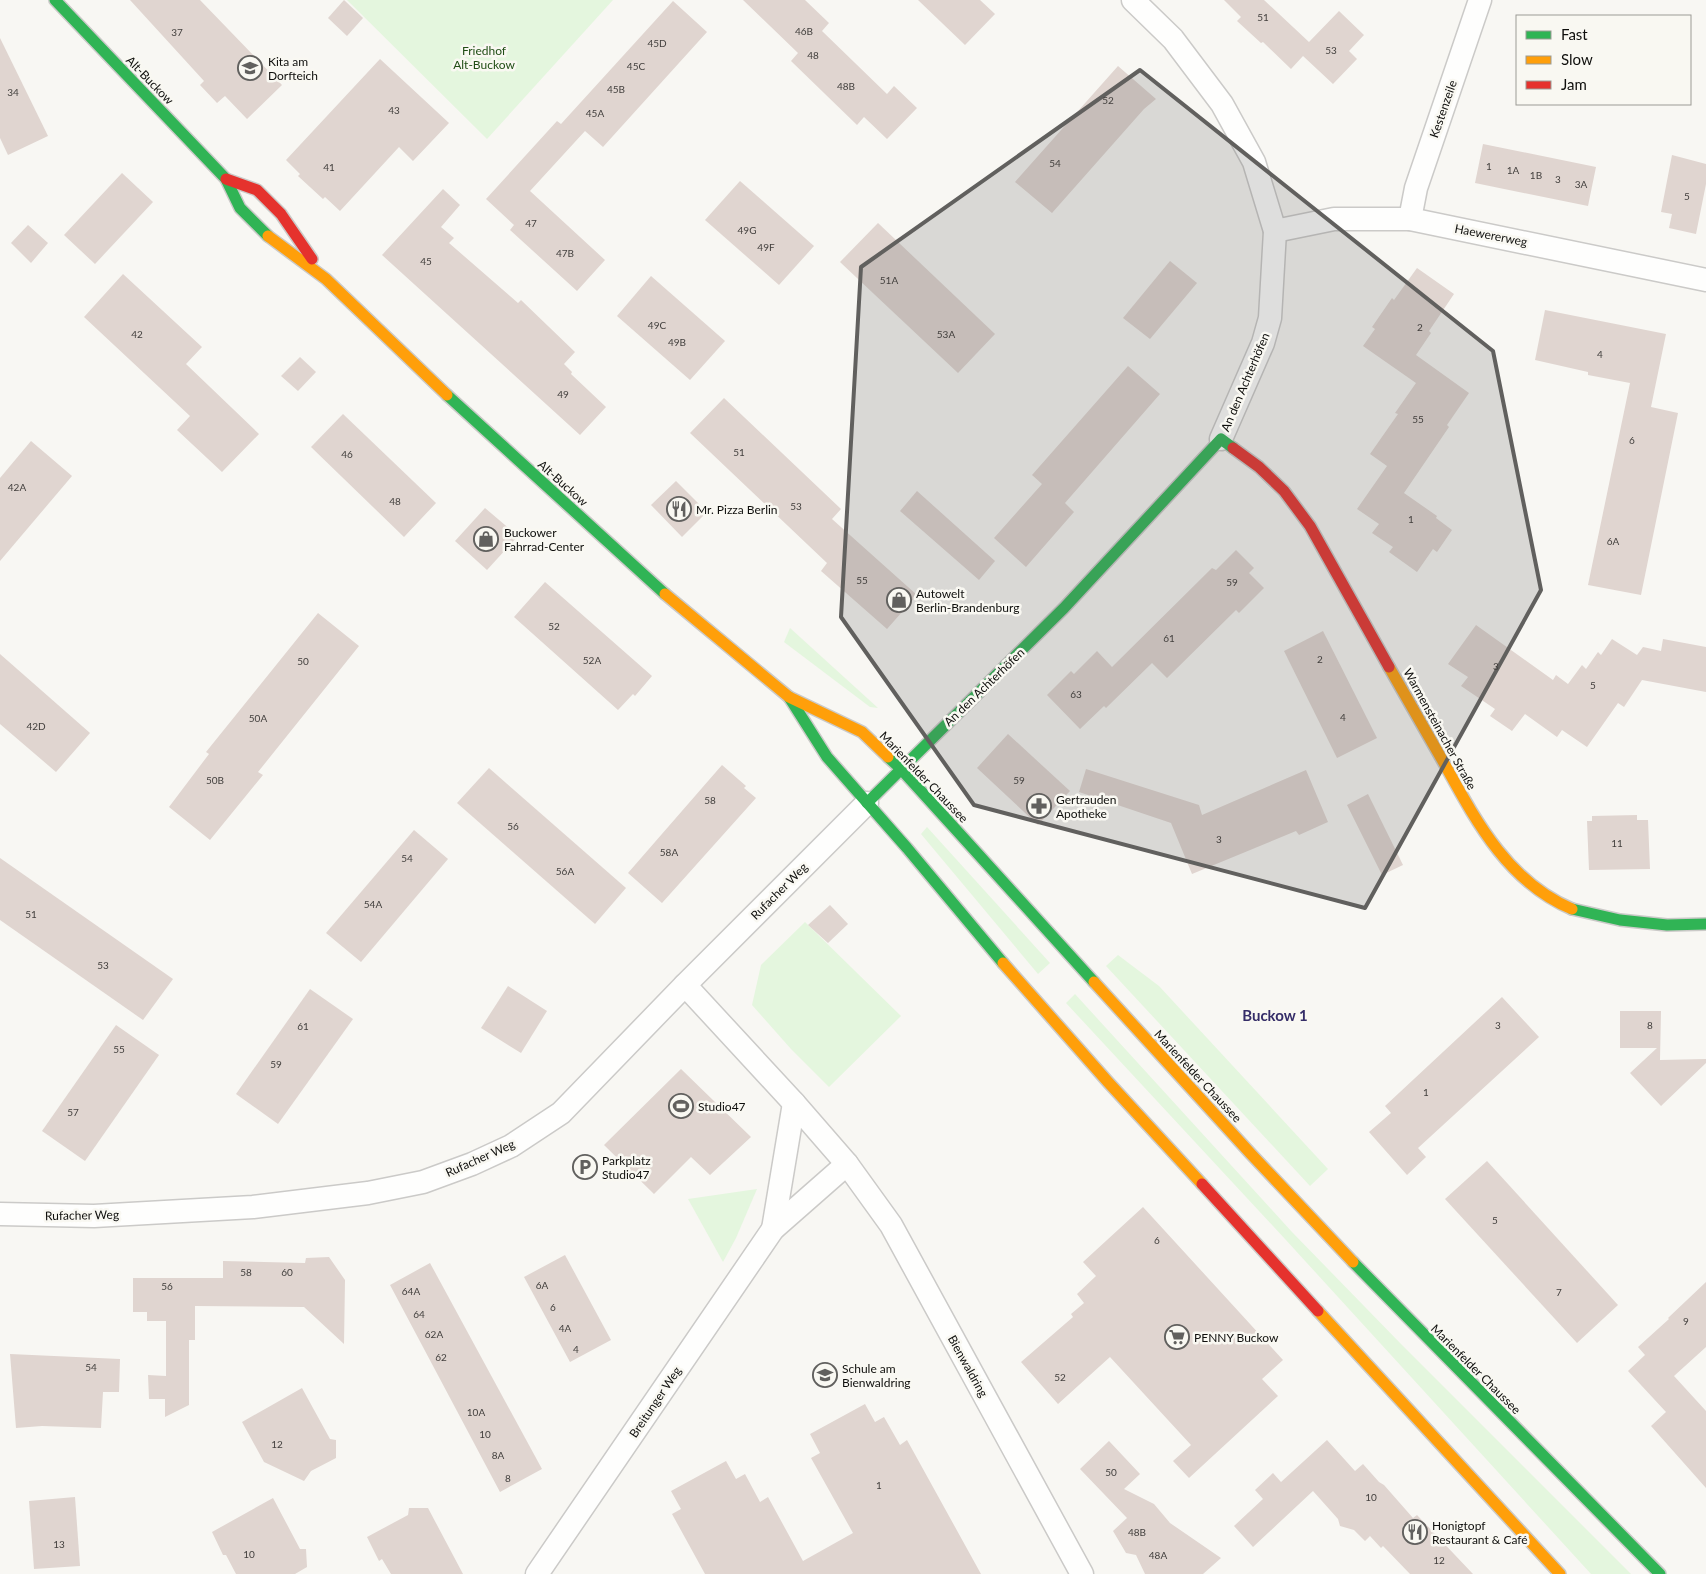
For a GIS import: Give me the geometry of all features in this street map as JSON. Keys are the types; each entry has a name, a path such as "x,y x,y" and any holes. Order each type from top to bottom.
{"main road":[{"name":"Alt-Buckow","path":"55,0 226,179 240,208 263,232 326,279 422,372 580,517 666,594 789,697"},
{"name":"Alt-Buckow","path":"226,179 257,190 281,214 326,279"},
{"name":"An den Achterhöfen","path":"901,769 1064,608 1221,438"},
{"name":"Warmensteinacher Straße","path":"1221,438 1259,467 1284,490 1310,526 1466,803 1497,851 1510,865 1545,895 1571,909 1620,920 1667,925 1706,924"},
{"name":"Marienfelder Chaussee","path":"789,697 862,732 901,769 1300,1208 1399,1312 1660,1574"},
{"path":"789,697 827,758 907,848 1020,983 1108,1082 1560,1574"},
{"name":"Rufacher Weg","path":"867,803 901,769"}],"street":[{"name":"An den Achterhöfen","path":"1133,0 1174,39 1222,104 1254,162 1275,231 1270,318 1264,343 1221,438"},
{"name":"Kestenzeile","path":"1410,219 1416,188 1480,0"},
{"name":"Haewererweg","path":"1275,231 1334,220 1410,219 1706,280"},
{"name":"Rufacher Weg","path":"0,1214 94,1216 253,1207 368,1193 422,1182 472,1164 511,1146 561,1113 685,985 867,803"},
{"path":"685,985 794,1103 847,1164"},
{"name":"Breitunger Weg","path":"773,1229 794,1103"},
{"name":"Breitunger Weg","path":"537,1574 773,1229 847,1164"},
{"name":"Bienwaldring","path":"847,1164 891,1224 1082,1574"}],"highlighted area":[{"path":"1140,70 1493,351 1541,590 1365,908 974,805 841,617 861,267"}],"green space":[{"name":"Friedhof Alt-Buckow","path":"347,0 613,0 487,139"},
{"path":"790,628 878,708 870,707 784,642"},
{"path":"927,827 1050,963 1038,974 921,834"},
{"path":"805,922 901,1016 829,1087 791,1049 752,1005 761,965"},
{"path":"1118,955 1159,986 1328,1169 1310,1186 1106,966"},
{"path":"1075,994 1292,1232 1631,1574 1591,1574 1066,1003"},
{"path":"757,1189 736,1238 723,1262 688,1199"}],"building":[{"path":"130,0 200,0 282,85 247,119 225,96 217,103 200,85 204,81"},
{"path":"344,0 363,18 347,36 328,18"},
{"path":"743,0 805,0 829,23 822,31 887,94 894,86 917,108 887,139 864,117 857,125 791,61 798,53"},
{"path":"918,0 980,0 995,14 965,45"},
{"path":"1224,0 1264,0 1309,42 1339,11 1364,35 1349,51 1357,59 1333,84 1303,56 1291,69 1263,42 1261,43 1237,21 1241,17"},
{"path":"673,1 707,32 603,147 585,131 530,191 605,260 577,291 510,230 514,225 486,199 557,121 561,124"},
{"path":"0,38 48,136 8,155 0,138"},
{"path":"380,59 449,123 413,161 399,147 340,211 325,197 323,199 298,176 300,174 286,160"},
{"path":"1118,66 1156,99 1144,109 1052,213 1015,182"},
{"path":"1483,144 1596,167 1588,206 1475,183"},
{"path":"1672,155 1706,164 1706,184 1696,234 1669,228 1672,214 1661,212"},
{"path":"122,173 153,202 95,264 64,235"},
{"path":"740,181 814,246 779,285 705,220"},
{"path":"443,189 460,205 441,227 454,238 449,243 518,303 521,300 575,352 564,364 572,372 571,374 606,407 580,435 382,255"},
{"path":"878,223 995,334 958,373 840,262"},
{"path":"28,225 48,243 31,263 11,243"},
{"path":"1170,261 1197,283 1150,339 1123,318"},
{"path":"1417,268 1454,294 1429,331 1431,333 1416,355 1469,393 1447,425 1449,427 1404,493 1437,516 1436,518 1452,530 1437,552 1433,549 1417,572 1389,552 1393,547 1372,533 1379,524 1357,509 1387,466 1370,454 1398,414 1395,413 1416,383 1363,346 1375,329 1372,327 1392,298 1394,300"},
{"path":"123,274 202,347 186,364 259,434 222,472 177,430 190,416 84,317"},
{"path":"651,276 725,341 690,380 617,316"},
{"path":"1545,310 1666,334 1651,407 1678,413 1641,595 1588,585 1630,383 1588,375 1588,372 1535,360"},
{"path":"300,357 316,372 298,391 281,376"},
{"path":"1128,366 1160,394 1065,503 1074,512 1026,567 994,538 1042,484 1032,475"},
{"path":"724,398 841,509 832,519 917,595 887,629 821,571 827,563 690,433"},
{"path":"343,414 436,503 404,537 311,447"},
{"path":"31,441 72,476 0,561 0,478"},
{"name":"Mr. Pizza Berlin","path":"676,481 707,512 682,537 651,505"},
{"path":"917,491 995,561 979,580 900,511"},
{"name":"Buckower Fahrrad-Center","path":"485,508 518,536 487,570 455,541"},
{"path":"1236,550 1254,568 1249,573 1264,588 1239,613 1236,610 1167,678 1152,663 1106,708 1104,706 1080,729 1047,695 1071,671 1074,674 1097,651 1112,667 1212,568 1216,570"},
{"path":"545,582 652,676 635,696 633,694 618,710 514,617"},
{"path":"318,613 359,646 258,772 263,775 210,840 169,807 209,754 206,752"},
{"path":"1476,625 1553,680 1556,675 1568,684 1582,665 1586,669 1598,652 1601,655 1612,639 1637,655 1643,647 1661,651 1663,639 1706,647 1706,692 1642,680 1624,707 1618,703 1587,747 1562,730 1557,737 1525,714 1512,731 1490,716 1495,709 1461,686 1468,677 1448,664"},
{"path":"1323,631 1377,738 1337,758 1284,651"},
{"path":"0,654 90,733 56,772 0,724"},
{"path":"1008,734 1070,791 1038,825 977,768"},
{"path":"722,765 746,786 744,788 756,798 662,903 628,873"},
{"path":"489,768 626,888 595,924 457,803"},
{"path":"1086,769 1199,805 1202,815 1306,770 1328,822 1299,835 1296,831 1192,874 1171,823 1079,792"},
{"path":"1368,794 1403,865 1382,875 1347,805"},
{"path":"1637,815 1637,820 1648,820 1650,869 1589,870 1587,821 1592,821 1592,816"},
{"path":"414,830 448,859 361,962 326,933"},
{"path":"0,858 173,979 143,1020 0,920"},
{"path":"830,905 848,924 828,943 808,925"},
{"path":"508,986 547,1011 521,1053 481,1028"},
{"path":"310,989 353,1019 278,1124 236,1094"},
{"path":"1502,997 1539,1037 1418,1148 1426,1157 1407,1175 1369,1132 1391,1113 1385,1106"},
{"path":"1620,1011 1661,1011 1660,1060 1706,1059 1706,1063 1661,1106 1630,1073 1657,1048 1620,1048"},
{"path":"116,1025 159,1055 85,1161 42,1131"},
{"name":"Studio47","path":"681,1069 751,1137 710,1175 691,1157 654,1194 604,1145"},
{"path":"1487,1161 1618,1305 1577,1343 1445,1199"},
{"name":"PENNY Buckow","path":"1143,1207 1283,1360 1262,1379 1278,1396 1189,1478 1173,1461 1191,1445 1110,1357 1058,1404 1021,1362 1073,1317 1071,1314 1084,1303 1077,1294 1096,1276 1083,1262"},
{"path":"565,1255 611,1340 570,1362 524,1277"},
{"path":"329,1257 345,1280 344,1344 304,1307 195,1306 195,1340 189,1340 189,1405 165,1417 165,1399 149,1399 148,1375 166,1376 166,1321 147,1321 147,1312 133,1312 133,1278 223,1278 223,1261 305,1263 306,1258"},
{"path":"430,1263 542,1469 500,1492 390,1285"},
{"path":"1706,1282 1706,1347 1674,1376 1706,1411 1706,1488 1651,1426 1666,1412 1628,1371 1645,1355 1638,1347"},
{"path":"10,1354 120,1359 119,1392 103,1392 101,1428 42,1426 16,1428"},
{"path":"302,1388 330,1439 336,1440 336,1458 311,1471 304,1481 264,1462 242,1422"},
{"path":"865,1404 875,1422 884,1417 900,1445 907,1440 981,1574 705,1574 672,1514 681,1509 671,1491 726,1461 736,1479 745,1474 760,1502 768,1497 803,1561 853,1533 811,1458 820,1453 810,1434"},
{"path":"1327,1440 1355,1471 1363,1464 1413,1518 1417,1515 1473,1574 1410,1574 1383,1546 1381,1548 1370,1536 1365,1541 1354,1530 1340,1526 1338,1519 1313,1491 1253,1547 1234,1526 1263,1499 1255,1490 1273,1473 1281,1482"},
{"path":"1109,1441 1140,1474 1124,1489 1154,1504 1170,1523 1221,1558 1203,1574 1145,1574 1136,1555 1126,1553 1113,1531 1127,1518 1080,1469"},
{"path":"75,1497 80,1566 34,1569 29,1501"},
{"path":"273,1498 300,1549 306,1549 307,1567 295,1574 236,1574 226,1555 223,1555 212,1532"},
{"path":"409,1508 428,1508 463,1574 391,1574 382,1559 379,1561 367,1537 408,1515"}],"traffic: fast":[{"path":"55,0 226,179 240,208 268,236"},
{"path":"447,395 665,594"},
{"path":"867,803 1064,608 1221,439 1233,448"},
{"path":"789,697 827,757 907,848 1003,963"},
{"path":"888,757 1094,982"},
{"path":"1572,909 1620,920 1667,925 1706,924"},
{"path":"1353,1262 1660,1574"}],"traffic: slow":[{"path":"268,236 326,279 447,395"},
{"path":"665,594 789,697 862,732 888,757"},
{"path":"1389,667 1482,828 1496,848 1530,883 1549,897 1572,909"},
{"path":"1003,963 1108,1082 1202,1184"},
{"path":"1094,982 1251,1154 1353,1262"},
{"path":"1318,1311 1560,1574"}],"traffic: jam":[{"path":"226,179 257,190 281,214 312,259"},
{"path":"1233,448 1259,467 1284,491 1310,526 1389,667"},
{"path":"1202,1184 1318,1311"}],"place":[{"name":"Kita am Dorfteich","path":"250,68"},
{"name":"Mr. Pizza Berlin","path":"679,509"},
{"name":"Buckower Fahrrad-Center","path":"486,539"},
{"name":"Autowelt Berlin-Brandenburg","path":"899,600"},
{"name":"Gertrauden Apotheke","path":"1039,806"},
{"name":"Studio47","path":"681,1106"},
{"name":"Parkplatz Studio47","path":"585,1167"},
{"name":"PENNY Buckow","path":"1177,1337"},
{"name":"Schule am Bienwaldring","path":"825,1375"},
{"name":"Honigtopf Restaurant & Café","path":"1415,1532"}],"district":[{"name":"Buckow 1","path":"1275,1015"}]}
